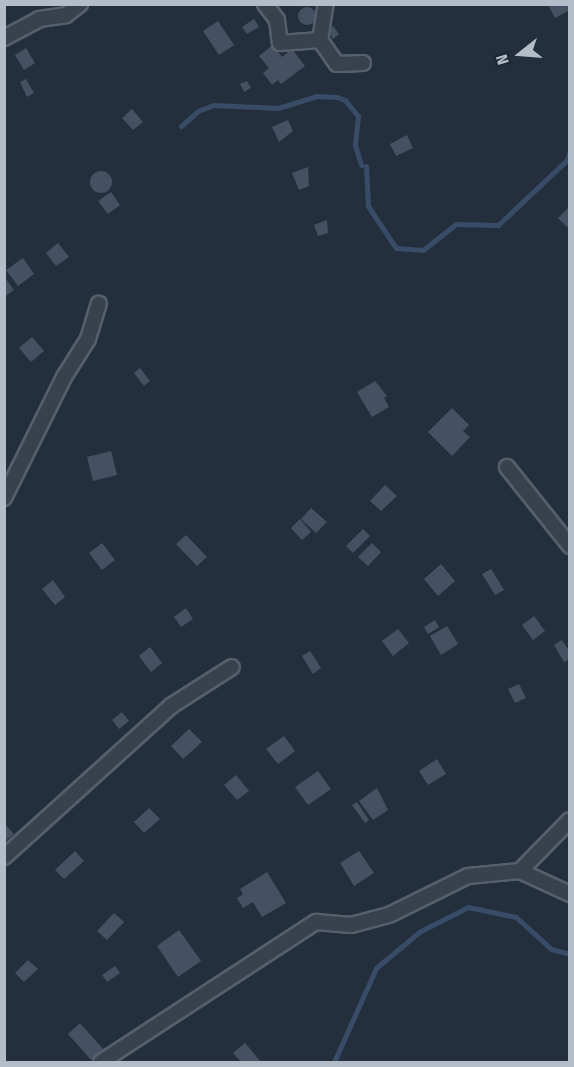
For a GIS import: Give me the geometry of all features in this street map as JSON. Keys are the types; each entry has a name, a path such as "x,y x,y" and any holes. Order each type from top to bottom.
{"street":[{"path":"4,38 39,19 66,15 80,4"},
{"path":"265,4 277,20 280,43 320,40"},
{"path":"326,4 320,40 336,64 363,63"},
{"path":"4,498 64,377 88,339 99,304"},
{"path":"507,467 570,546"},
{"path":"4,858 171,706 232,667"},
{"path":"520,871 570,820"},
{"path":"101,1062 316,922 351,925 389,915 468,876 520,871 570,894"}],"building":[{"path":"548,4 570,4 570,10 555,18"},
{"path":"303,7 311,7 316,12 314,23 303,25 298,20 298,12"},
{"path":"254,19 259,27 247,34 242,27"},
{"path":"218,21 234,45 219,55 203,31"},
{"path":"333,26 339,34 333,39 327,31"},
{"path":"273,45 282,57 292,49 305,66 281,84 278,80 272,85 263,73 269,68 259,56"},
{"path":"26,48 35,63 24,70 15,55"},
{"path":"26,79 34,93 27,97 20,82"},
{"path":"247,81 251,88 244,92 240,84"},
{"path":"132,109 143,122 133,130 122,118"},
{"path":"288,120 293,131 279,142 272,127"},
{"path":"407,135 413,148 396,156 390,144"},
{"path":"308,167 309,186 299,190 292,173"},
{"path":"101,171 109,174 112,182 109,190 101,193 93,190 90,182 93,174"},
{"path":"111,192 120,205 108,214 98,201"},
{"path":"568,208 570,225 567,227 558,218"},
{"path":"327,220 328,233 318,236 314,225"},
{"path":"58,243 69,257 56,266 46,253"},
{"path":"23,258 34,274 18,286 6,270"},
{"path":"6,279 14,290 4,297 4,281"},
{"path":"32,337 44,351 31,362 19,348"},
{"path":"140,368 150,381 144,386 134,373"},
{"path":"375,381 387,396 384,398 389,407 372,417 357,392"},
{"path":"452,408 469,425 463,431 470,437 452,456 428,432"},
{"path":"111,451 117,475 93,481 87,457"},
{"path":"385,485 397,496 381,511 370,501"},
{"path":"311,508 327,522 316,533 301,519"},
{"path":"300,519 311,532 302,540 291,528"},
{"path":"363,529 370,536 353,553 346,546"},
{"path":"186,535 207,557 197,566 176,544"},
{"path":"102,543 115,560 102,570 89,553"},
{"path":"372,543 381,552 368,566 358,557"},
{"path":"441,564 455,581 438,596 424,579"},
{"path":"491,569 504,590 495,595 482,574"},
{"path":"53,580 65,597 55,605 42,589"},
{"path":"186,608 193,619 181,627 174,617"},
{"path":"534,616 545,631 533,640 522,625"},
{"path":"435,620 439,627 428,634 424,627"},
{"path":"447,626 458,644 441,655 430,636"},
{"path":"398,629 409,643 393,656 382,641"},
{"path":"562,640 570,652 570,659 564,662 554,645"},
{"path":"150,647 162,663 151,672 139,656"},
{"path":"310,651 321,668 313,674 302,656"},
{"path":"519,684 526,698 515,703 508,689"},
{"path":"122,712 129,721 119,729 112,720"},
{"path":"189,729 202,742 183,759 171,746"},
{"path":"284,736 295,751 278,764 266,749"},
{"path":"437,759 446,774 428,785 419,771"},
{"path":"318,771 331,789 308,805 295,787"},
{"path":"236,775 249,791 237,800 224,785"},
{"path":"377,788 388,810 373,820 359,801"},
{"path":"357,802 369,820 365,823 352,805"},
{"path":"149,808 160,819 144,833 134,822"},
{"path":"4,823 14,834 4,842"},
{"path":"75,851 84,861 64,879 55,870"},
{"path":"359,851 374,873 354,886 340,863"},
{"path":"267,872 286,903 262,917 253,902 243,908 237,898 243,894 240,889"},
{"path":"114,913 124,922 107,940 97,931"},
{"path":"179,930 201,961 178,977 157,946"},
{"path":"28,960 38,969 24,982 15,973"},
{"path":"115,966 120,973 107,982 102,975"},
{"path":"80,1023 103,1049 91,1060 68,1034"},
{"path":"245,1043 261,1062 241,1062 233,1053"}],"waterway":[{"path":"181,126 198,111 214,105 278,108 317,96 337,97 345,100 358,116 355,145 361,165"},
{"path":"366,166 368,206 396,248 423,250 456,224 498,225 567,160 570,151"},
{"path":"334,1062 376,968 419,932 468,907 516,917 551,949 570,954"}]}
